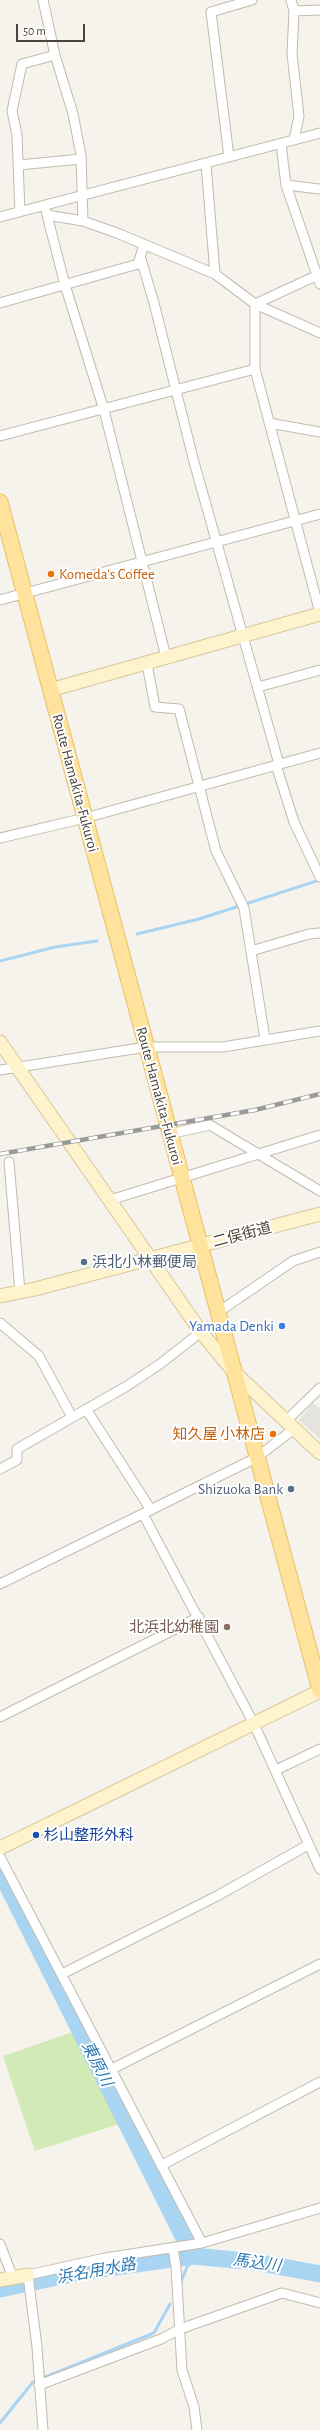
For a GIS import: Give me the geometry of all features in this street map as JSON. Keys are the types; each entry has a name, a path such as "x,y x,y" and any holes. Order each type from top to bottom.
{"main road":[{"name":"Route Hamakita-Fukuroi","path":"0,502 181,1180 201,1246 217,1313 320,1690"}],"street":[{"path":"43,0 55,55 73,114 81,159 83,221"},
{"path":"229,157 211,12 228,3 252,0"},
{"path":"291,0 294,11 292,54 299,116 294,140"},
{"path":"294,11 320,10"},
{"path":"20,212 17,135 12,111 22,64 55,55"},
{"path":"46,210 81,192 206,164 320,133"},
{"path":"281,144 286,186 318,274 320,284"},
{"path":"18,165 81,159"},
{"path":"206,164 215,274"},
{"path":"286,186 320,189"},
{"path":"46,210 65,285 104,410 166,657"},
{"path":"0,218 20,212 46,210 83,221 144,244 215,274 255,304 320,333"},
{"path":"0,303 138,264 141,259 144,244"},
{"path":"141,259 244,634 277,765 294,822 320,877"},
{"path":"255,304 318,274"},
{"path":"50,690 147,664 244,634 320,614 255,369 255,304"},
{"path":"0,436 104,410 255,369"},
{"path":"269,423 320,432"},
{"path":"0,600 320,514"},
{"path":"147,664 155,706 179,708 216,851 243,905 265,1039"},
{"path":"258,687 320,670"},
{"path":"0,838 85,818 320,753"},
{"path":"251,951 320,933"},
{"path":"0,1070 146,1047 223,1047 320,1031"},
{"path":"0,1042 202,1332 233,1371 320,1453"},
{"path":"169,1134 210,1125 259,1152 320,1191"},
{"path":"110,1200 181,1180 259,1152 320,1134"},
{"path":"9,1162 20,1292"},
{"name":"二俣街道","path":"0,1296 201,1246 320,1214"},
{"path":"217,1313 293,1261 320,1252"},
{"path":"1,1325 39,1356 72,1417"},
{"path":"0,1469 18,1460 17,1449 86,1410 160,1364 202,1332"},
{"path":"0,1584 256,1458 290,1425 320,1388"},
{"path":"86,1410 147,1512 254,1724 320,1869"},
{"path":"0,1717 199,1617"},
{"path":"0,1848 254,1724 320,1690"},
{"path":"276,1770 320,1749"},
{"path":"62,1974 216,1896 308,1845"},
{"path":"0,1857 202,2243"},
{"path":"112,2069 320,1964"},
{"path":"162,2165 320,2082"},
{"path":"0,2244 6,2279 28,2278 105,2258 174,2251 320,2208"},
{"path":"174,2251 182,2370 194,2407 197,2430"},
{"path":"28,2278 31,2292 43,2430"},
{"path":"39,2385 161,2339 180,2329 282,2293 320,2303"}],"green space":[{"path":"73,2032 119,2124 35,2151 3,2056"}],"shaded area":[{"path":"313,1403 320,1409 320,1439 299,1420"}],"waterway":[{"path":"137,934 199,919 320,880"},
{"path":"0,961 55,947 97,941"},
{"name":"東原川","path":"0,1871 193,2256"},
{"path":"180,2284 187,2267 193,2260 193,2256"},
{"name":"浜名用水路","path":"0,2289 86,2271 193,2256 255,2262 320,2274"},
{"path":"43,2378 154,2333 170,2304"},
{"path":"0,2423 33,2382"}],"railway":[{"path":"0,1154 255,1110 320,1094"}],"place":[{"name":"Komeda's Coffee","path":"51,574"},
{"name":"浜北小林郵便局","path":"84,1262"},
{"name":"Yamada Denki","path":"282,1326"},
{"name":"知久屋 小林店","path":"273,1434"},
{"name":"Shizuoka Bank","path":"291,1489"},
{"name":"北浜北幼稚園","path":"227,1627"},
{"name":"杉山整形外科","path":"36,1835"}],"water label":[{"name":"馬込川","path":"257,2263"}]}
